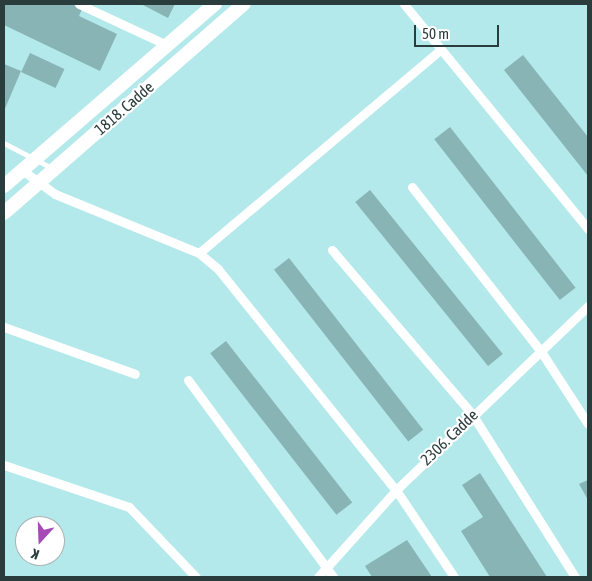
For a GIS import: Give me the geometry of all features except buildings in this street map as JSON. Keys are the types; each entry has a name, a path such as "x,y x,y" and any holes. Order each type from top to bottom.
{"main road":[{"name":"1818. Cadde","path":"4,186 215,4"},
{"name":"1818. Cadde","path":"4,213 244,4"}],"street":[{"path":"79,4 167,45"},
{"path":"404,4 588,229"},
{"path":"199,253 440,50"},
{"path":"22,170 37,183 199,253 218,269 396,490 454,577"},
{"path":"412,187 540,350 588,424"},
{"path":"332,250 472,414 575,577"},
{"name":"2306. Cadde","path":"318,577 396,490 472,414 588,306"},
{"path":"4,327 135,374"},
{"path":"188,380 333,577"},
{"path":"4,465 129,507 196,577"}],"lane":[{"path":"4,144 36,158 53,169"}],"shaded area":[{"path":"4,4 588,4 588,577 4,577"}]}
